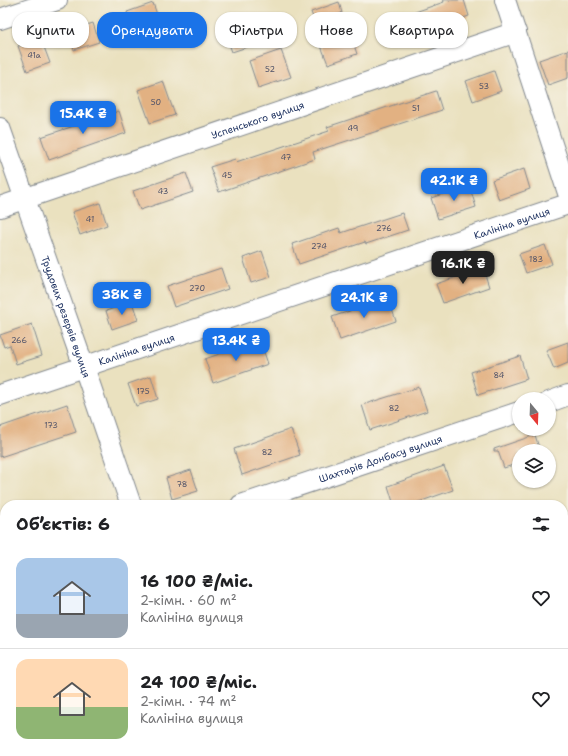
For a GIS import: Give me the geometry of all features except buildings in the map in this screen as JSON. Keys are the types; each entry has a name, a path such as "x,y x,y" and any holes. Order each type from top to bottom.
{"street":[{"path":"0,19 57,0"},
{"path":"505,0 568,193"},
{"name":"Успенського вулиця","path":"0,207 516,32"},
{"name":"Трудових резервів вулиця","path":"0,128 129,500"},
{"name":"Калініна вулиця","path":"0,395 568,204"},
{"path":"556,400 568,396"},
{"name":"Шахтарів Донбасу вулиця","path":"256,500 512,414"}]}
